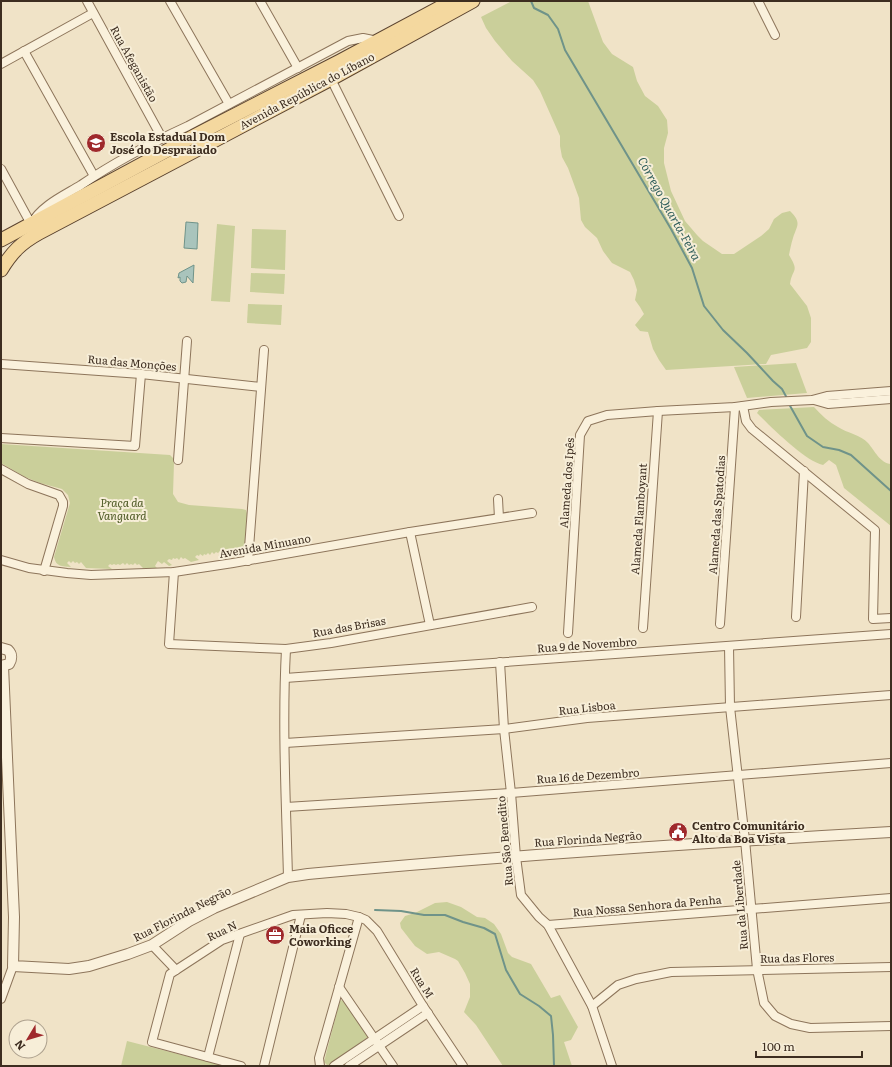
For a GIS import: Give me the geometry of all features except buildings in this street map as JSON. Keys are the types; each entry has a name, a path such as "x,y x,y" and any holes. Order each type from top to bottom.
{"main road":[{"name":"Avenida República do Líbano","path":"1,240 191,131 378,41 452,1"},
{"name":"Avenida República do Líbano","path":"1,270 15,250 28,239 331,79 474,1"}],"street":[{"name":"Rua Afeganistão","path":"87,1 162,138"},
{"path":"171,1 229,104"},
{"path":"260,1 298,68"},
{"path":"758,1 775,35"},
{"path":"1,64 93,13"},
{"name":"Avenida República do Líbano","path":"30,224 43,209 51,203 94,176 162,138 191,131 229,104 348,41 363,38 378,41"},
{"path":"24,51 94,176"},
{"path":"331,79 399,216"},
{"path":"1,169 30,224"},
{"path":"178,460 187,341"},
{"path":"248,561 264,350"},
{"name":"Rua das Monções","path":"1,364 141,374 261,387"},
{"path":"1,438 135,446 141,374"},
{"name":"Alameda dos Ipês","path":"568,633 580,435 588,421 607,415 739,407 771,402 812,400 827,396 891,391"},
{"name":"Alameda dos Ipês","path":"812,400 828,404 891,399"},
{"path":"739,407 752,429 875,530 873,619 891,618"},
{"name":"Alameda das Spatodias","path":"720,624 739,407"},
{"name":"Alameda Flamboyant","path":"643,628 658,411"},
{"path":"1,468 28,484 59,495 62,498 63,506 44,571"},
{"path":"796,617 804,471"},
{"path":"498,499 499,518"},
{"name":"Avenida Minuano","path":"1,560 44,571 91,575 174,572 532,513"},
{"path":"410,532 430,625"},
{"name":"Rua das Brisas","path":"174,572 169,644 286,649 331,643 532,607"},
{"name":"Rua 9 de Novembro","path":"285,678 891,634"},
{"name":"Rua da Liberdade","path":"729,646 730,707 745,840 750,908 757,969 764,1003 775,1016 791,1024 810,1028 891,1026"},
{"path":"1,648 8,650 11,655 11,661 9,664 2,666 14,917 13,966 1,999"},
{"path":"286,649 285,743 288,877"},
{"name":"Rua São Benedito","path":"500,662 504,729 521,895 539,917 548,925 592,1006 612,1066"},
{"name":"Rua Lisboa","path":"285,743 504,729 587,718 891,695"},
{"name":"Rua 16 de Dezembro","path":"286,807 511,793 891,763"},
{"name":"Rua Florinda Negrão","path":"13,966 69,969 89,966 128,954 152,944 189,921 214,908 288,877 365,868 745,840 891,832"},
{"name":"Rua Nossa Senhora da Penha","path":"548,925 891,898"},
{"name":"Rua N","path":"208,1057 152,1042 170,974 222,940 293,915 327,913 346,914 359,917"},
{"path":"264,1066 301,915"},
{"path":"320,1066 319,1058 359,917"},
{"name":"Rua M","path":"359,917 366,920 377,931 425,1010 463,1066"},
{"path":"240,934 208,1057 241,1066"},
{"path":"152,944 176,970"},
{"name":"Rua das Flores","path":"592,1006 618,985 636,979 671,972 891,967"},
{"path":"339,987 394,1066"},
{"path":"334,1066 374,1038 425,1010"},
{"path":"349,1066 380,1046 425,1010"}],"green space":[{"path":"512,1 588,1 603,42 612,54 633,67 637,81 645,96 658,106 667,120 668,133 664,148 664,163 671,191 685,221 703,241 722,254 734,254 761,236 769,229 774,219 782,213 790,211 794,215 798,224 789,255 795,268 790,284 807,306 811,318 811,342 807,348 771,355 766,364 666,370 653,349 648,332 640,331 635,325 644,314 635,300 637,290 630,272 612,263 603,251 597,238 585,227 581,220 579,198 568,168 562,157 560,136 540,91 533,80 512,61 495,41 486,28 481,17"},
{"path":"217,224 235,226 230,302 211,301"},
{"path":"252,229 286,230 285,270 251,268"},
{"path":"251,273 285,274 284,294 250,292"},
{"path":"248,304 282,305 281,325 247,323"},
{"path":"796,363 807,393 747,398 734,367"},
{"path":"814,407 835,425 865,440 881,459 891,464 891,526 844,488 836,465 829,460 823,465 807,457 788,443 757,413 759,410"},
{"name":"Praça da Vanguard","path":"1,444 170,455 173,458 174,463 173,494 178,502 189,505 246,510 248,517 245,553 234,555 227,550 226,552 224,551 222,553 220,551 214,554 212,552 210,555 208,553 206,555 204,554 203,556 200,554 199,556 197,555 195,557 199,560 191,562 181,557 179,560 177,558 173,558 172,560 169,559 167,561 172,565 169,566 164,562 162,564 158,561 155,566 157,568 143,568 139,564 137,565 135,563 133,565 129,565 127,563 125,565 123,563 120,565 110,564 108,566 112,569 86,568 81,562 79,564 73,561 71,563 69,561 67,563 71,567 60,565 56,563 54,557 70,503 68,495 62,489 25,477 1,463"},
{"path":"447,902 461,907 477,917 485,918 494,924 501,934 508,953 512,957 531,964 551,998 560,995 578,1027 571,1040 564,1042 572,1066 503,1066 476,1025 464,1012 470,997 470,984 458,961 439,952 427,954 415,946 401,928 400,923 405,916 415,913 435,903"},
{"path":"340,1000 344,1001 367,1035 367,1038 328,1066 324,1062"},
{"path":"127,1041 225,1066 121,1066"}],"water":[{"path":"186,222 198,223 197,249 184,248"},
{"path":"194,265 193,283 187,276 186,282 182,283 180,281 180,277 178,278 179,273"}],"waterway":[{"name":"Córrego Quarta-Feira","path":"531,1 534,8 548,15 558,29 565,50 671,229 692,268 704,306 723,330 782,389 788,400"},
{"name":"Córrego Quarta-Feira","path":"789,404 807,436 823,447 839,450 851,455 891,491"},
{"path":"375,910 401,911 424,915 445,915 484,928 495,934 506,970 520,994 539,1006 551,1016 554,1066"}],"place":[{"name":"Escola Estadual Dom José do Despraiado","path":"96,143"},
{"name":"Centro Comunitário Alto da Boa Vista","path":"678,832"},
{"name":"Maia Oficce Coworking","path":"275,935"}]}
